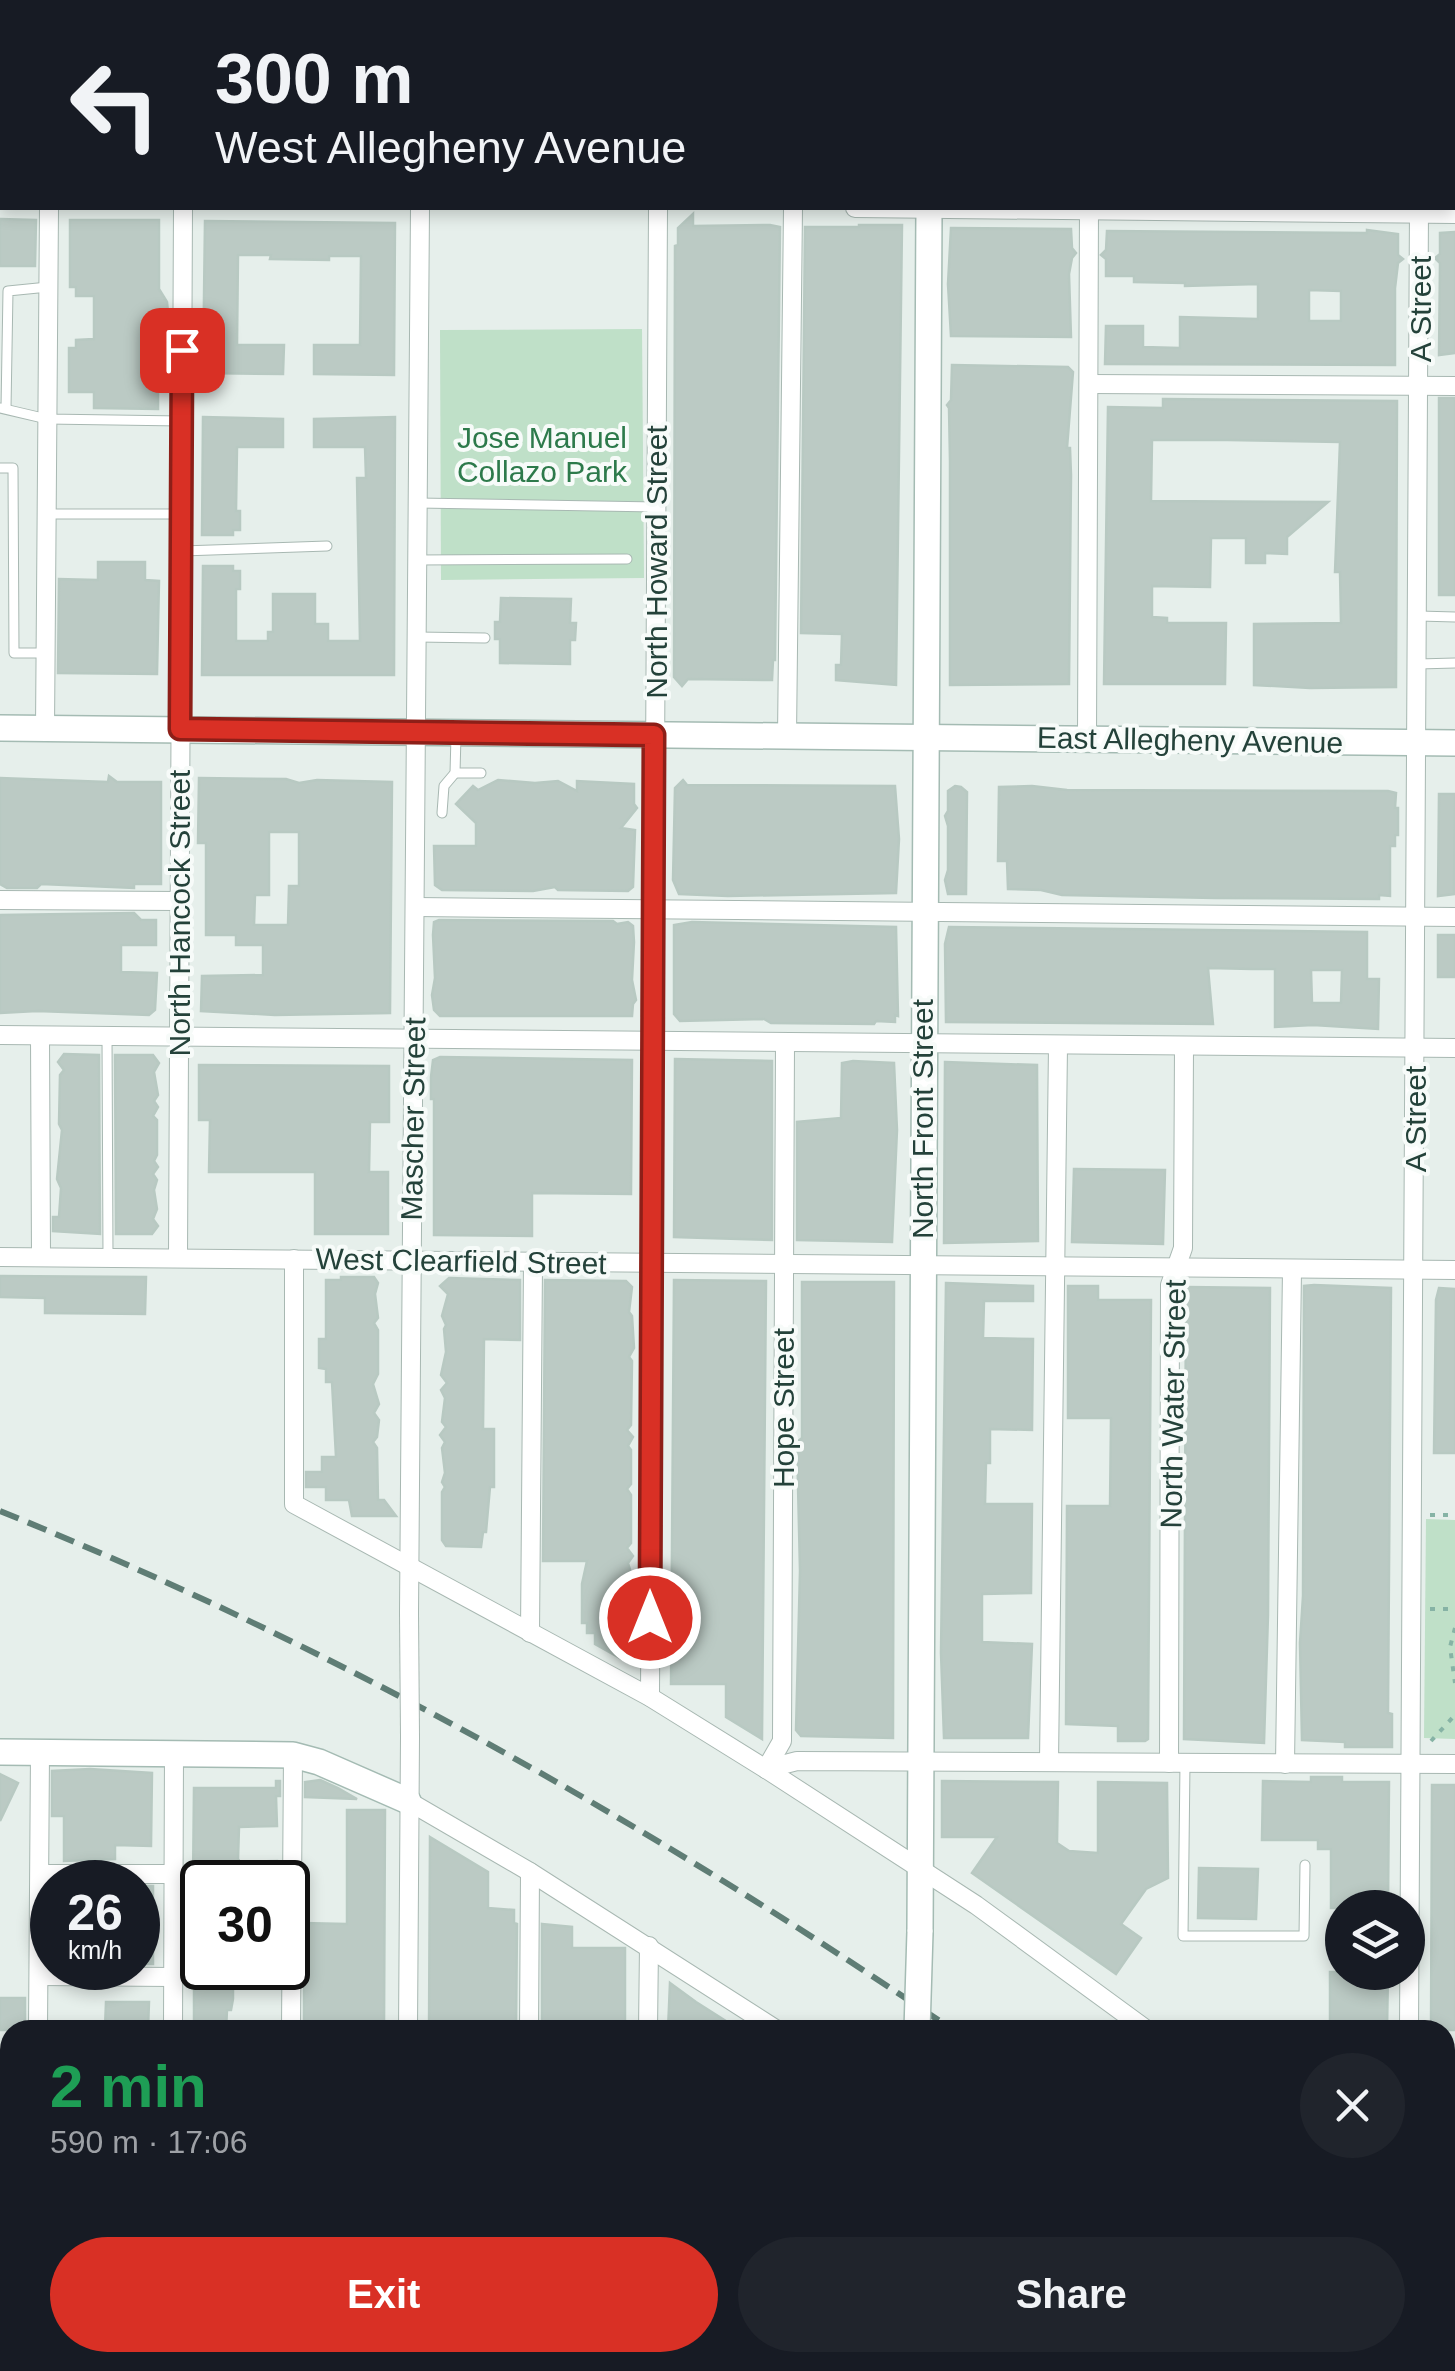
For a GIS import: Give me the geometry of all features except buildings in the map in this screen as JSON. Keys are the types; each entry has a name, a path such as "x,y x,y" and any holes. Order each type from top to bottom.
{"street":[{"path":"46,729 49,210"},
{"name":"North Hancock Street","path":"178,1258 183,210"},
{"name":"Mascher Street","path":"408,2020 420,210"},
{"name":"North Howard Street","path":"650,1697 658,210"},
{"path":"787,736 793,210"},
{"name":"North Front Street","path":"916,2020 920,1932 928,210"},
{"path":"1087,738 1089,210"},
{"path":"1239,210 1455,214"},
{"name":"A Street","path":"1409,2020 1419,211"},
{"path":"1090,384 1455,386"},
{"name":"East Allegheny Avenue","path":"0,728 1455,742"},
{"path":"0,900 179,901"},
{"path":"416,907 1455,916"},
{"path":"0,1035 1455,1048"},
{"path":"40,1036 41,1257"},
{"name":"Hope Street","path":"766,1769 782,1742 785,1042"},
{"path":"1049,1762 1058,1046"},
{"name":"North Water Street","path":"1177,1763 1170,1285 1183,1248 1184,1047"},
{"name":"West Clearfield Street","path":"0,1257 1455,1270"},
{"path":"294,1259 294,1504 650,1697 976,1905 1133,2020"},
{"path":"530,1633 533,1263"},
{"path":"1285,1764 1292,1270"},
{"path":"0,1752 293,1756 319,1762 408,1801 530,1872 762,2020"},
{"path":"40,1753 40,1860"},
{"path":"173,2020 174,1754"},
{"path":"291,2020 293,1756"},
{"path":"766,1769 797,1761 1455,1764"},
{"path":"529,2020 530,1872"},
{"path":"160,1874 172,1874"},
{"path":"648,2020 649,1946"},
{"path":"160,1977 172,1977"},
{"path":"38,2020 39,1990"}],"lane":[{"path":"48,287 8,291 3,408 47,419 182,421"},
{"path":"0,468 12,468 14,652 46,653"},
{"path":"418,502 657,506"},
{"path":"47,514 182,514"},
{"path":"0,542 13,542"},
{"path":"182,551 327,546"},
{"path":"418,560 627,559"},
{"path":"1419,616 1455,617"},
{"path":"417,637 486,638"},
{"path":"1418,664 1455,663"},
{"path":"442,813 444,786 455,772 456,733"},
{"path":"455,772 481,772"},
{"path":"106,1036 108,1257"},
{"path":"1177,1763 1183,1936 1304,1936 1305,1865"}],"path":[{"path":"1414,1515 1455,1515"},
{"path":"1412,1609 1455,1609"},
{"path":"1455,1628 1450,1647 1455,1683"},
{"path":"1410,1763 1455,1715"}],"green space":[{"name":"Jose Manuel Collazo Park","path":"642,329 644,578 441,580 440,330"},
{"path":"1426,1519 1455,1520 1455,1739 1424,1738"}],"railway":[{"path":"0,1511 250,1621 490,1745 724,1881 938,2020"}],"route":[{"path":"182,350 180,729 654,735 650,1618"}]}
